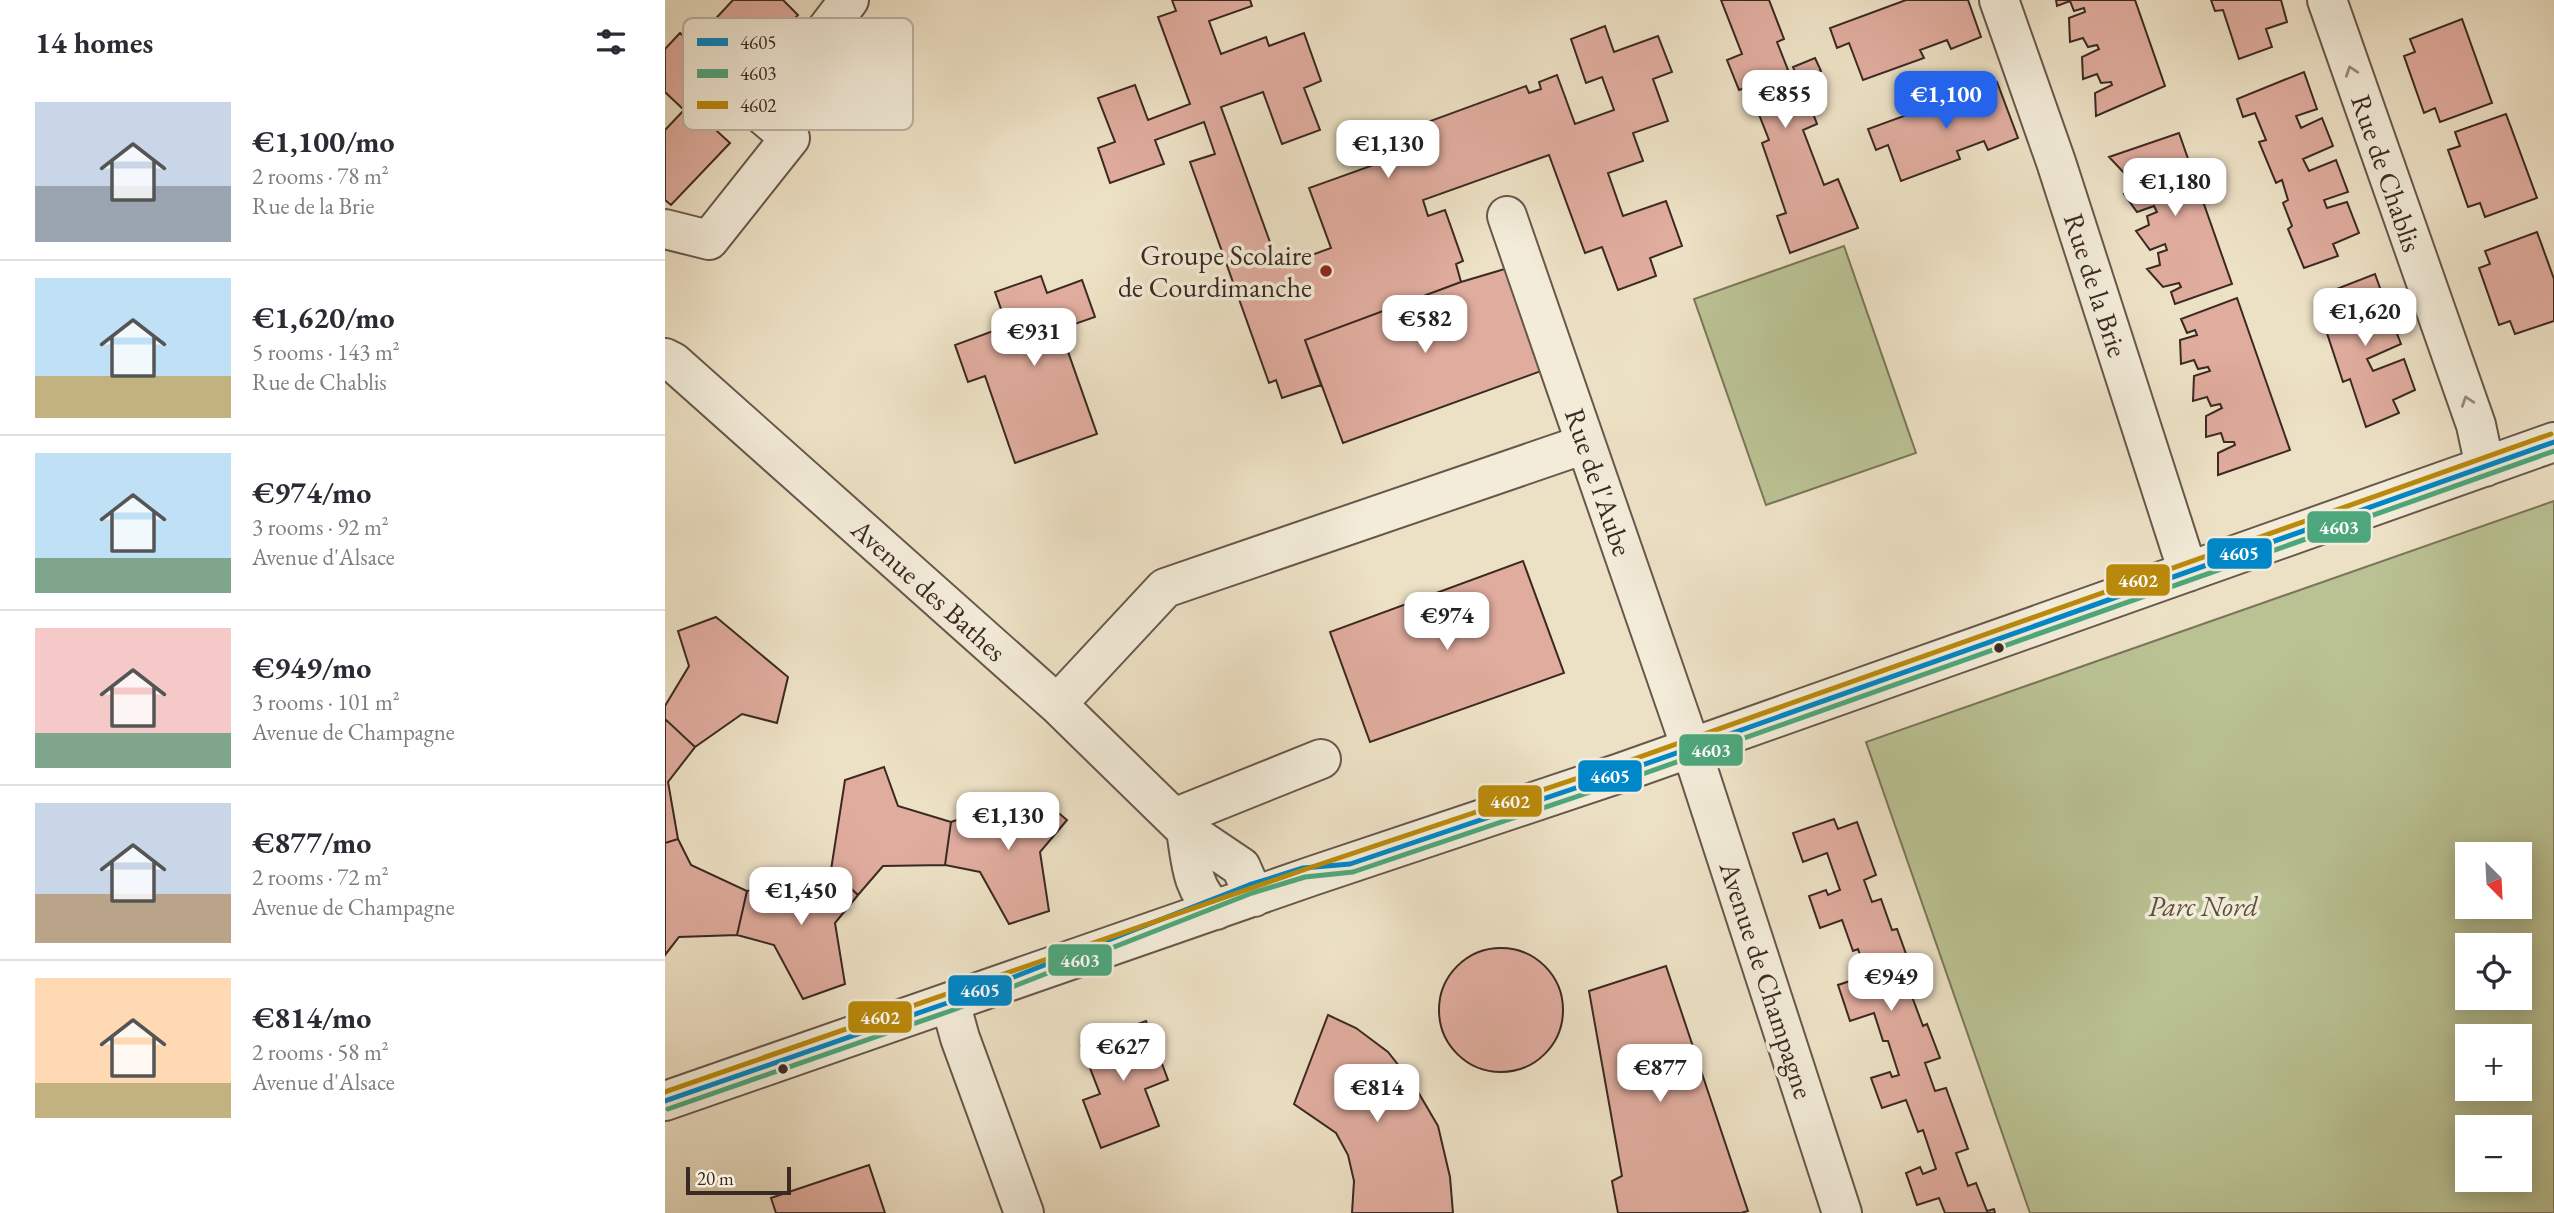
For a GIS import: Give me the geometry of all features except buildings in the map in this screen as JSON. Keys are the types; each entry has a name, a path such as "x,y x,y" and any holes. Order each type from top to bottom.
{"street":[{"path":"835,18 849,0"},
{"name":"Rue de la Brie","path":"1999,0 2060,175 2188,572"},
{"name":"Rue de Chablis","path":"2327,0 2476,425 2485,467"},
{"path":"665,229 709,240 790,138 781,130"},
{"name":"Rue de l'Aube","path":"1507,216 1691,748"},
{"name":"Avenue des Bathes","path":"665,358 673,362 1057,704 1180,824 1241,867 1252,891"},
{"path":"665,1101 950,1002 1252,891 1350,864 1691,748 2554,442"},
{"path":"1057,704 1165,588 1585,444"},
{"name":"Avenue de Champagne","path":"1691,748 1842,1213"},
{"path":"1211,906 1201,896 1195,882 1180,824 1321,759"},
{"path":"950,1002 960,1038 1024,1213"}],"green space":[{"path":"1844,246 1916,453 1766,505 1694,299"},
{"name":"Parc Nord","path":"2554,501 2554,1213 2030,1213 1866,742"}],"transit line":[{"name":"4602","path":"665,1092 1309,868 1617,765 2551,434"},
{"name":"4605","path":"665,1101 950,1002 1249,885 1303,868 1350,864 1620,773 2554,442"},
{"name":"4603","path":"668,1109 953,1010 1252,893 1305,877 1353,872 1623,781 2554,451"}],"place":[{"name":"Groupe Scolaire de Courdimanche","path":"1326,271"}]}
